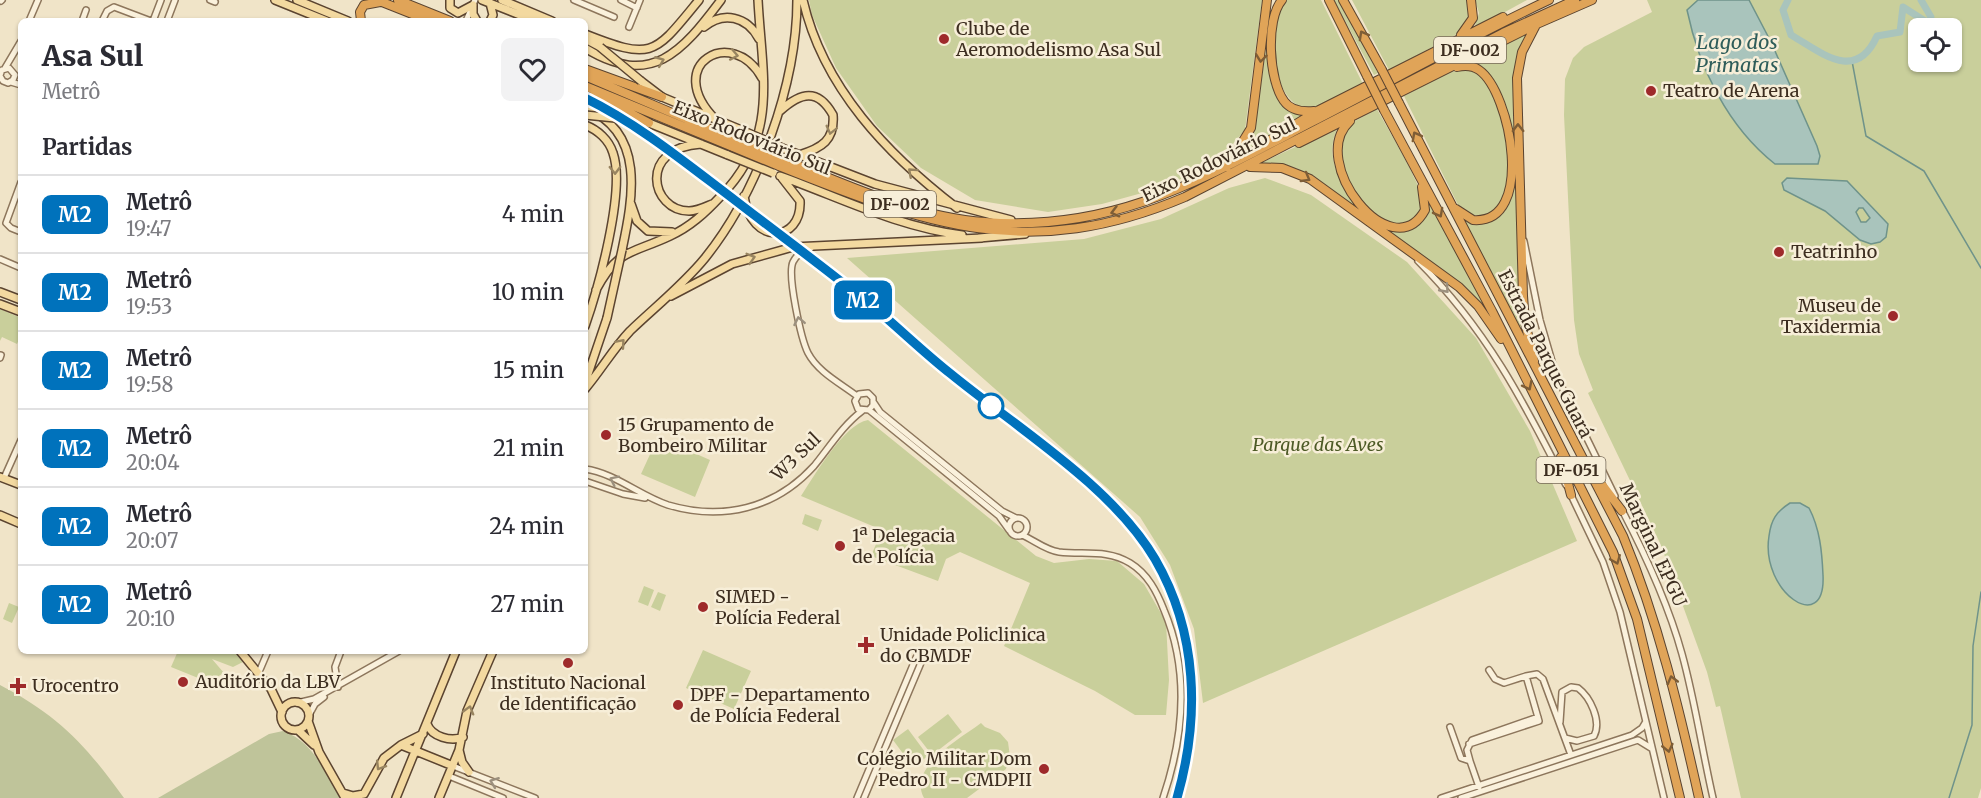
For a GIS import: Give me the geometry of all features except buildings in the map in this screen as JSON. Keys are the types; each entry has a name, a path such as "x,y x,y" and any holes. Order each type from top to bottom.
{"highway":[{"path":"398,0 443,18"},
{"path":"1230,170 1251,128 1267,0"},
{"path":"1282,0 1275,10 1272,26 1271,49 1276,83 1284,101 1290,107 1305,112 1318,110"},
{"name":"Estrada Parque Guará","path":"1327,0 1492,311 1613,552 1629,592 1680,798"},
{"name":"Estrada Parque Guará","path":"1343,0 1382,70 1542,384 1623,536 1645,589 1677,698 1699,798"},
{"path":"1452,42 1471,26 1474,11 1471,0"},
{"path":"1249,156 1274,136 1318,110 1536,0"},
{"name":"Eixo Rodoviário Sul","path":"588,89 781,162 925,213 984,222 1025,224 1082,219 1110,213 1230,170 1249,156 1549,0"},
{"name":"Eixo Rodoviário Sul","path":"781,162 878,205 923,219 999,231 1037,233 1113,223 1146,214 1503,33 1575,0"},
{"path":"1250,167 1537,24 1593,0"},
{"path":"361,18 360,12 364,5 379,1 422,18"},
{"path":"1537,24 1527,38 1518,72 1520,208 1525,322 1542,384"},
{"path":"1450,69 1469,66 1479,70 1490,81 1506,125 1511,159 1510,193 1500,212 1486,220 1473,220 1461,214 1452,205"},
{"path":"588,70 662,97"},
{"name":"Eixo Rodoviário Sul","path":"588,77 735,144"},
{"path":"588,90 649,123"},
{"path":"1357,115 1338,137 1336,147 1338,164 1362,205 1384,226 1405,228 1420,218 1425,210 1423,189 1412,161"},
{"path":"1230,170 1250,167 1282,168 1310,180 1459,287 1478,306 1518,365"},
{"path":"1556,442 1571,495"},
{"path":"1582,458 1623,511"},
{"path":"1629,592 1634,585 1645,589"}],"main road":[{"path":"275,0 320,18"},
{"path":"297,0 341,18"},
{"path":"450,0 450,8 458,13 474,2"},
{"path":"482,0 528,18"},
{"path":"502,0 545,18"},
{"path":"513,0 523,9"},
{"path":"588,35 627,50 647,50 666,39 699,0"},
{"path":"693,36 721,0"},
{"path":"596,290 610,267 623,255 687,227 715,202 743,170 760,132 764,83 758,0"},
{"path":"588,384 617,346 678,290 705,258 744,196 779,112 795,41 797,0"},
{"path":"803,0 816,43 852,106 904,165 957,208"},
{"path":"474,2 473,14 475,18"},
{"path":"490,3 492,18"},
{"path":"588,50 609,60 629,65 647,66 670,57 714,19 731,17 749,26 760,41"},
{"path":"588,41 600,47 662,97 787,150 875,184 957,208 1025,224"},
{"path":"715,119 701,105 695,87 698,69 703,62 719,53 733,52 752,63 764,83"},
{"path":"779,112 800,97 809,95 820,99 833,115 833,133 829,140 816,150 800,155"},
{"path":"588,110 611,124 623,138 631,165 633,214 648,231 666,233 687,227"},
{"path":"588,115 649,123 776,175 914,227 982,238"},
{"path":"588,126 607,141 616,164 609,232 588,316"},
{"path":"701,144 678,147 664,157 657,168 658,186 663,196 680,210 698,209 715,202"},
{"path":"744,196 748,216 754,224 769,232 786,230 797,219 800,201 776,175"},
{"path":"588,373 607,318 631,195"},
{"path":"678,290 754,256 793,248 1037,233"},
{"path":"0,292 18,299"},
{"path":"0,304 18,311"},
{"path":"2,478 18,484"},
{"path":"0,515 18,523"},
{"path":"243,654 271,689 282,712 284,725 298,730 319,752"},
{"path":"396,798 455,654"},
{"path":"438,798 459,750 467,711 492,654"},
{"path":"271,689 305,707 319,752 344,796 364,794 384,758 401,745 423,734"},
{"path":"282,712 286,706 295,703"},
{"path":"298,730 308,718"},
{"path":"427,724 433,733 446,738 455,740 463,737"},
{"path":"401,745 416,749 453,766"},
{"path":"459,750 462,762 469,772"},
{"path":"438,798 447,768 440,760"}],"street":[{"path":"30,18 38,0"},
{"path":"153,18 159,0"},
{"path":"168,18 175,0"},
{"path":"574,0 614,17"},
{"path":"621,0 638,8"},
{"path":"629,27 640,0"},
{"path":"467,18 474,2"},
{"path":"104,18 107,11 114,7 144,18"},
{"path":"83,18 86,10"},
{"path":"18,47 3,68 0,77 5,82 18,84"},
{"path":"11,82 14,74 15,54"},
{"path":"3,68 18,77"},
{"path":"18,190 6,221 8,227 18,231"},
{"name":"Marginal EPGU","path":"1520,208 1536,304 1556,375 1581,433 1659,585 1691,688 1713,798"},
{"path":"824,245 799,254 791,270 800,325 808,352 819,368 857,396"},
{"path":"1404,247 1449,292 1489,344 1571,495 1604,562 1617,603 1664,798"},
{"path":"0,259 18,267"},
{"path":"857,396 868,393 880,412 946,467 1002,512 1025,522 1033,540"},
{"path":"857,396 856,407 862,411 869,410 999,516 1014,536 1022,535 1041,546 1059,552 1093,552 1119,557 1137,568 1156,590 1176,646 1182,705 1176,754 1163,798"},
{"path":"869,410 873,402"},
{"name":"W3 Sul","path":"854,417 856,407"},
{"name":"W3 Sul","path":"588,482 622,494 647,498 681,508 728,513 764,503 808,472 854,417 862,411"},
{"path":"2,478 18,446"},
{"name":"W3 Sul","path":"588,470 613,479 647,498"},
{"path":"1009,530 1010,522 1016,518"},
{"path":"1022,535 1027,529"},
{"path":"259,672 267,654"},
{"path":"339,686 334,667 340,654"},
{"path":"295,703 309,701 394,654"},
{"path":"857,798 867,782 916,665"},
{"path":"1489,670 1495,679 1504,683 1526,676 1537,674 1542,676 1571,756"},
{"path":"1479,787 1467,750 1469,744 1538,722 1526,676"},
{"path":"308,718 318,701 339,686"},
{"path":"1560,722 1562,692 1571,687 1578,688 1591,706 1597,729 1594,736 1584,741 1565,738"},
{"path":"1441,798 1632,735 1642,729 1646,721"},
{"path":"1450,727 1461,758 1464,762 1470,761"},
{"path":"1461,798 1638,740 1653,751"},
{"path":"453,766 535,798"},
{"path":"449,776 503,798"},
{"path":"864,798 867,782"}],"green space":[{"path":"809,0 1262,0 1245,130 1226,152 1206,169 1153,190 1102,204 1048,212 975,200 921,168 877,126 836,68 812,15"},
{"path":"1287,0 1321,0 1363,84 1322,106 1308,108 1295,104 1286,93 1279,78 1275,61 1276,25 1280,11"},
{"path":"1334,0 1339,0 1378,73 1374,75"},
{"path":"1352,0 1468,0 1470,20 1461,32 1389,70"},
{"path":"1475,0 1527,0 1474,29 1479,13"},
{"path":"1647,0 1981,0 1981,788 1978,798 1741,798 1720,706 1716,707 1707,672 1660,543 1588,393 1593,390 1579,354 1574,320 1564,115 1565,79 1573,58 1584,47 1652,12"},
{"path":"1534,22 1525,38 1515,71 1513,103 1515,156 1506,112 1496,85 1476,66 1462,61"},
{"path":"1268,33 1274,82 1285,103 1294,111 1305,116 1242,152 1256,121"},
{"path":"1464,70 1482,76 1490,85 1501,113 1507,146 1509,177 1507,192 1494,214 1483,216 1467,213 1459,207 1404,96 1449,72"},
{"path":"1377,109 1412,172 1422,196 1421,210 1409,222 1399,224 1379,217 1369,209 1353,189 1343,170 1341,137 1353,122"},
{"path":"1338,127 1332,153 1335,166 1346,188 1371,220 1298,169 1284,165 1259,164"},
{"path":"1516,176 1522,332 1464,220 1477,223 1487,222 1502,214 1508,207"},
{"name":"Parque das Aves","path":"1265,178 1311,195 1407,262 1476,338 1530,431 1577,541 1203,703 1194,629 1170,565 1140,517 847,258 1084,239 1161,219 1229,188"},
{"path":"1430,201 1486,309 1381,227 1398,232 1413,228 1424,217"},
{"path":"0,309 18,317 18,342 17,344 2,337 0,341"},
{"path":"868,420 1036,556 1054,563 1089,559 1117,561 1144,584 1166,622 1169,680 1166,715 1135,715 1095,691 1004,646 1030,583 960,552 946,559 938,581 871,556 882,530 801,496 840,440 849,431"},
{"path":"658,437 710,460 695,497 641,474"},
{"path":"805,514 822,520 818,531 802,524"},
{"path":"644,586 654,590 648,606 638,602"},
{"path":"658,592 666,595 660,611 651,607"},
{"path":"9,603 18,607 12,623 3,619"},
{"path":"703,650 751,671 734,709 686,688"},
{"path":"177,654 236,654 243,662 233,667 212,659 224,673 208,682 171,667"},
{"path":"0,685 39,708 70,733 124,798 0,798"},
{"path":"948,714 962,732 932,755 918,737"},
{"path":"981,723 1000,733 1008,742 1010,757 1006,769 967,798 924,798 921,787 923,775 929,765 949,746"},
{"path":"908,729 928,756 913,767 893,740"},
{"path":"283,731 303,742 317,758 340,798 158,798 269,734"}],"water":[{"name":"Lago dos Primatas","path":"1698,0 1749,0 1771,42 1817,146 1820,156 1818,164 1775,164 1743,132 1718,95 1699,53 1687,10"},
{"path":"1787,178 1847,181 1888,224 1886,237 1880,242 1871,244 1860,240 1825,211 1784,190 1782,183","holes":["1859,208 1863,208 1870,218 1866,222 1861,222 1856,212"]},
{"path":"1790,503 1800,503 1809,508 1818,532 1821,549 1823,575 1821,593 1815,603 1805,605 1794,600 1783,589 1774,574 1769,556 1771,525 1778,513"}],"waterway":[{"path":"1788,0 1783,10 1791,35 1826,56 1849,61 1859,58 1869,50 1877,36 1900,32 1903,7 1928,23 1931,17 1921,0"},
{"path":"1852,61 1866,136 1924,171 1981,268"},
{"path":"1949,798 1972,725 1973,646 1981,592"}],"railway":[{"path":"822,268 971,390"},
{"path":"1017,423 1109,498 1137,530 1160,565 1177,600 1188,638 1193,676 1194,716 1189,756 1180,798"}],"metro line":[{"name":"M2","path":"588,100 623,119 666,148 883,316 948,372 1110,502 1131,526 1149,550 1165,578 1185,634 1188,651 1192,686 1192,729 1177,798"}],"place":[{"name":"Clube de Aeromodelismo Asa Sul","path":"944,39"},
{"name":"Teatro de Arena","path":"1651,91"},
{"name":"Teatrinho","path":"1779,252"},
{"name":"Museu de Taxidermia","path":"1893,316"},
{"name":"15 Grupamento de Bombeiro Militar","path":"606,435"},
{"name":"1ª Delegacia de Polícia","path":"840,546"},
{"name":"SIMED - Polícia Federal","path":"703,607"},
{"name":"Unidade Policlinica do CBMDF","path":"866,645"},
{"name":"Instituto Nacional de Identificação","path":"568,663"},
{"name":"Auditório da LBV","path":"183,682"},
{"name":"Urocentro","path":"18,686"},
{"name":"DPF - Departamento de Polícia Federal","path":"678,705"},
{"name":"Colégio Militar Dom Pedro II - CMDPII","path":"1044,769"}]}
